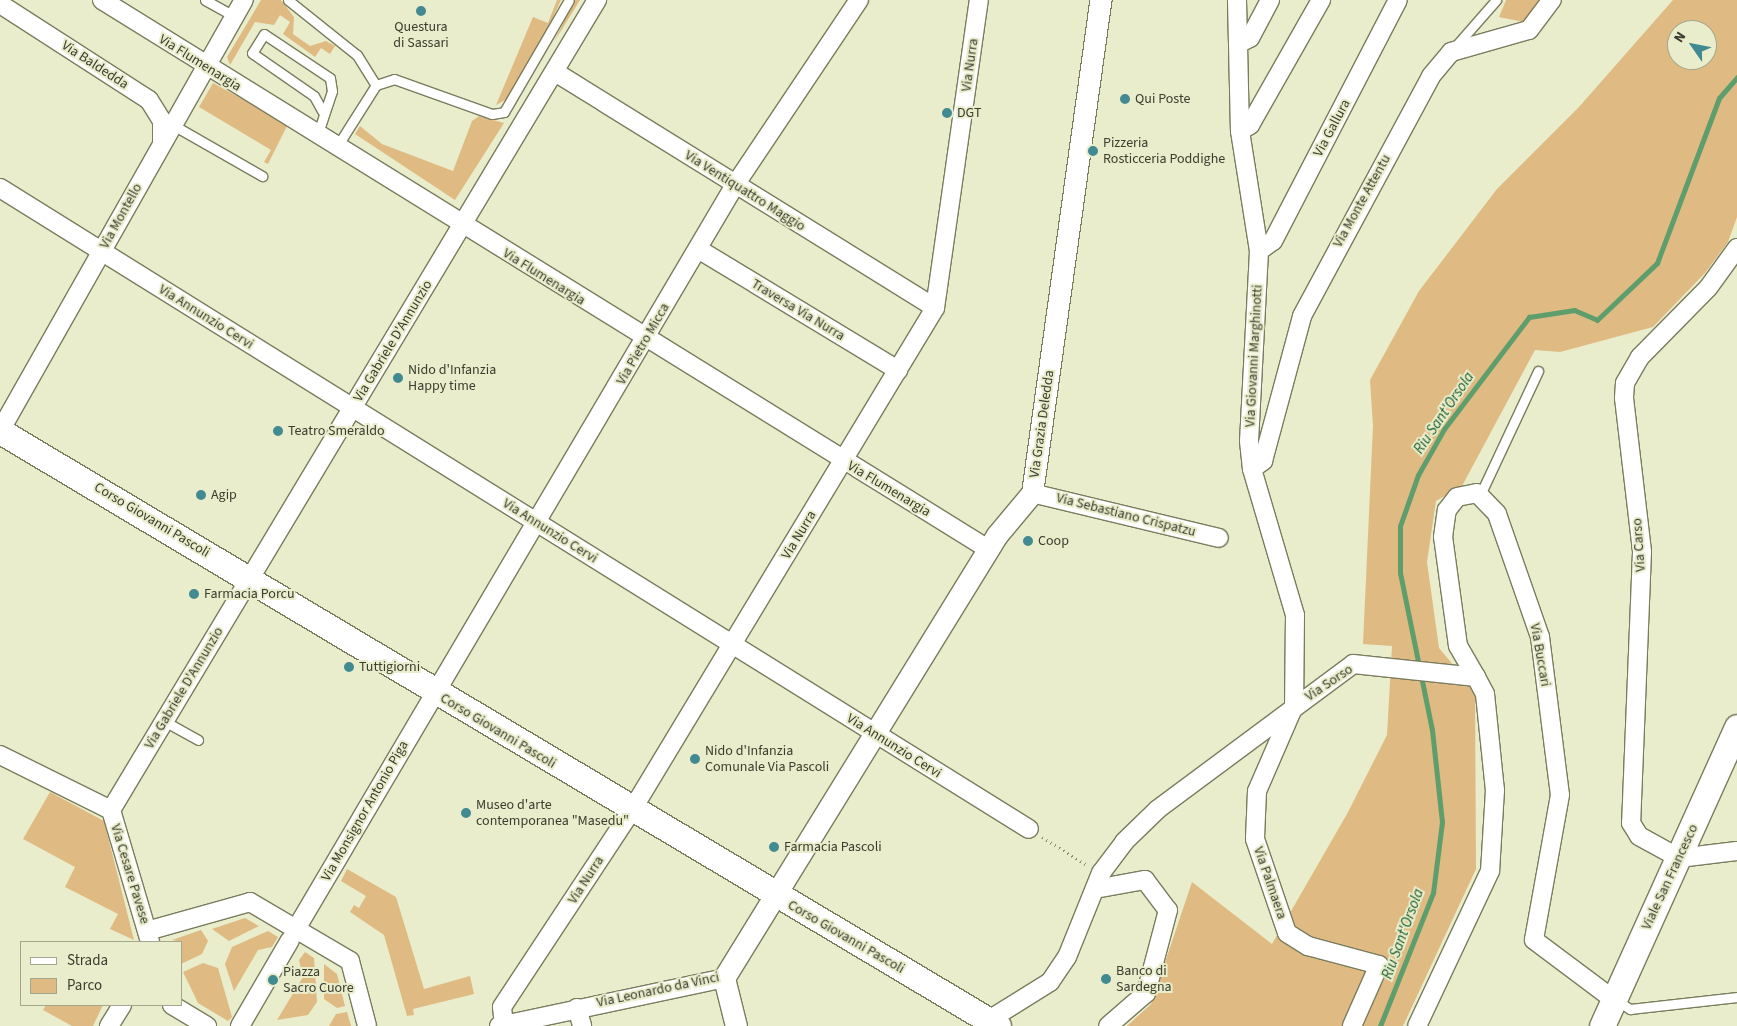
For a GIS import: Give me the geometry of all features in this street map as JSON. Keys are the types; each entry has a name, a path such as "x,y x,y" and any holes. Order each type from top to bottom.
{"main road":[{"name":"Corso Giovanni Pascoli","path":"0,431 250,578 433,692 991,1024"},
{"name":"Viale San Francesco","path":"1602,1026 1737,727"}],"street":[{"name":"Via Flumenargia","path":"102,0 206,67 646,341 988,549"},
{"name":"Via Montello","path":"0,431 244,0"},
{"name":"Via Gabriele D'Annunzio","path":"111,810 461,225 556,72 597,0"},
{"name":"Via Pietro Micca","path":"433,692 646,341 735,185 859,0"},
{"name":"Via Nurra","path":"502,1026 502,1007 632,810 844,462 935,308 979,0"},
{"name":"Via Grazia Deledda","path":"777,896 988,549 1032,493 1100,0"},
{"name":"Via Giovanni Marghinotti","path":"1237,0 1240,131 1259,251 1249,441 1252,469 1295,615 1294,706"},
{"path":"1238,44 1250,38 1270,0"},
{"path":"1240,131 1250,125 1321,0"},
{"name":"Via Gallura","path":"1259,251 1273,241 1398,0"},
{"path":"1451,52 1529,30 1552,0"},
{"name":"Via Baldedda","path":"0,4 149,100 162,122 162,144"},
{"name":"Via Monte Attentu","path":"1252,469 1263,461 1302,316 1431,76 1451,52"},
{"name":"Via Ventiquattro Maggio","path":"556,72 935,308"},
{"name":"Via Annunzio Cervi","path":"0,188 102,250 352,409 732,646 1029,829"},
{"name":"Via Carso","path":"1679,858 1639,836 1631,823 1642,552 1625,383 1640,357 1708,288 1737,248"},
{"name":"Traversa Via Nurra","path":"698,249 898,370"},
{"name":"Via Sebastiano Crispatzu","path":"1032,493 1219,538"},
{"path":"1417,1026 1490,872 1495,790 1485,694 1458,646 1443,537 1447,510 1457,497 1480,494"},
{"name":"Via Buccari","path":"1480,494 1497,514 1540,637 1560,795 1534,940 1614,999"},
{"name":"Via Sorso","path":"991,1024 1050,982 1067,957 1098,881 1158,809 1294,706 1353,664 1476,678"},
{"name":"Via Monsignor Antonio Piga","path":"293,934 433,692"},
{"name":"Via Palmaera","path":"1294,706 1257,791 1255,838 1287,933 1308,946 1379,965 1352,1026"},
{"name":"Via Cesare Pavese","path":"0,755 111,810 149,937"},
{"path":"1679,858 1737,850"},
{"path":"1098,881 1145,880 1168,910 1146,993 1108,1026"},
{"name":"Via Leonardo da Vinci","path":"502,1026 578,1008 724,978 777,896"},
{"path":"149,937 250,902 293,934 350,961 367,1026"},
{"path":"240,1026 293,934"},
{"path":"724,978 736,1026"},
{"path":"108,1026 121,1006"},
{"path":"174,1006 207,1026"},
{"path":"578,1008 582,1026"}],"lane":[{"path":"205,0 234,16"},
{"path":"288,0 357,55 376,85"},
{"path":"336,148 376,85 394,79 492,114 504,112 569,0"},
{"path":"1451,52 1496,0"},
{"path":"317,136 323,112 332,91 330,78 264,34 252,53 314,96 323,112"},
{"path":"172,125 262,176"},
{"path":"1480,494 1538,371"},
{"path":"164,721 198,740"},
{"path":"1614,999 1630,1010 1737,996"}],"path":[{"path":"1029,829 1098,881"}],"green space":[{"path":"261,0 281,0 294,17 293,34 310,46 326,41 335,46 330,54 321,48 315,57 283,34 290,22 280,15 274,25 255,22 230,65 227,57"},
{"path":"557,0 561,0 550,24 507,99 496,105 533,17 548,23"},
{"path":"574,0 580,0 554,42"},
{"path":"1506,0 1544,0 1528,23 1499,17"},
{"path":"1673,0 1737,0 1737,217 1728,242 1705,273 1653,327 1560,352 1535,350 1462,486 1436,501 1427,562 1439,648 1475,691 1476,869 1403,1026 1127,1026 1151,1004 1192,882 1272,944 1347,814 1387,735 1392,646 1363,644 1373,426 1370,380 1419,291 1497,189 1579,107"},
{"path":"213,83 288,124 268,164 264,162 271,150 199,107"},
{"path":"479,116 504,123 455,200 355,134 360,126 382,144 453,171 472,121"},
{"path":"50,792 104,821 134,940 110,929 118,914 65,887 75,867 23,839"},
{"path":"347,869 396,897 424,989 470,976 474,994 413,1009 414,1015 407,1016 384,935 350,912 354,905 359,908 366,896 341,881"},
{"path":"245,918 259,926 229,941 212,929"},
{"path":"201,930 208,941 202,954 182,964 182,941 172,940"},
{"path":"268,931 278,937 272,947 258,950 234,991 225,964 232,947"},
{"path":"305,952 314,958 317,1002 308,1015 277,1020 303,977 299,960"},
{"path":"203,963 218,968 232,1017 228,1021 198,1003 183,972"},
{"path":"324,964 337,974 345,1006 337,1008 324,999"},
{"path":"45,1006 103,1006 93,1026 72,1026 43,1010"},
{"path":"347,1012 351,1026 329,1026 336,1014"}],"waterway":[{"name":"Riu Sant'Orsola","path":"1380,1026 1433,893 1442,822 1432,730 1400,573 1400,526 1418,475 1444,429 1529,317 1574,310 1597,320 1657,263 1719,98 1737,77"}],"place":[{"name":"Questura di Sassari","path":"421,11"},
{"name":"Qui Poste","path":"1125,99"},
{"name":"DGT","path":"947,113"},
{"name":"Pizzeria Rosticceria Poddighe","path":"1093,151"},
{"name":"Nido d'Infanzia Happy time","path":"398,378"},
{"name":"Teatro Smeraldo","path":"278,431"},
{"name":"Agip","path":"201,495"},
{"name":"Coop","path":"1028,541"},
{"name":"Farmacia Porcu","path":"194,594"},
{"name":"Tuttigiorni","path":"349,667"},
{"name":"Nido d'Infanzia Comunale Via Pascoli","path":"695,759"},
{"name":"Museo d'arte contemporanea \"Masedu\"","path":"466,813"},
{"name":"Farmacia Pascoli","path":"774,847"},
{"name":"Banco di Sardegna","path":"1106,979"},
{"name":"Piazza Sacro Cuore","path":"273,980"}]}
